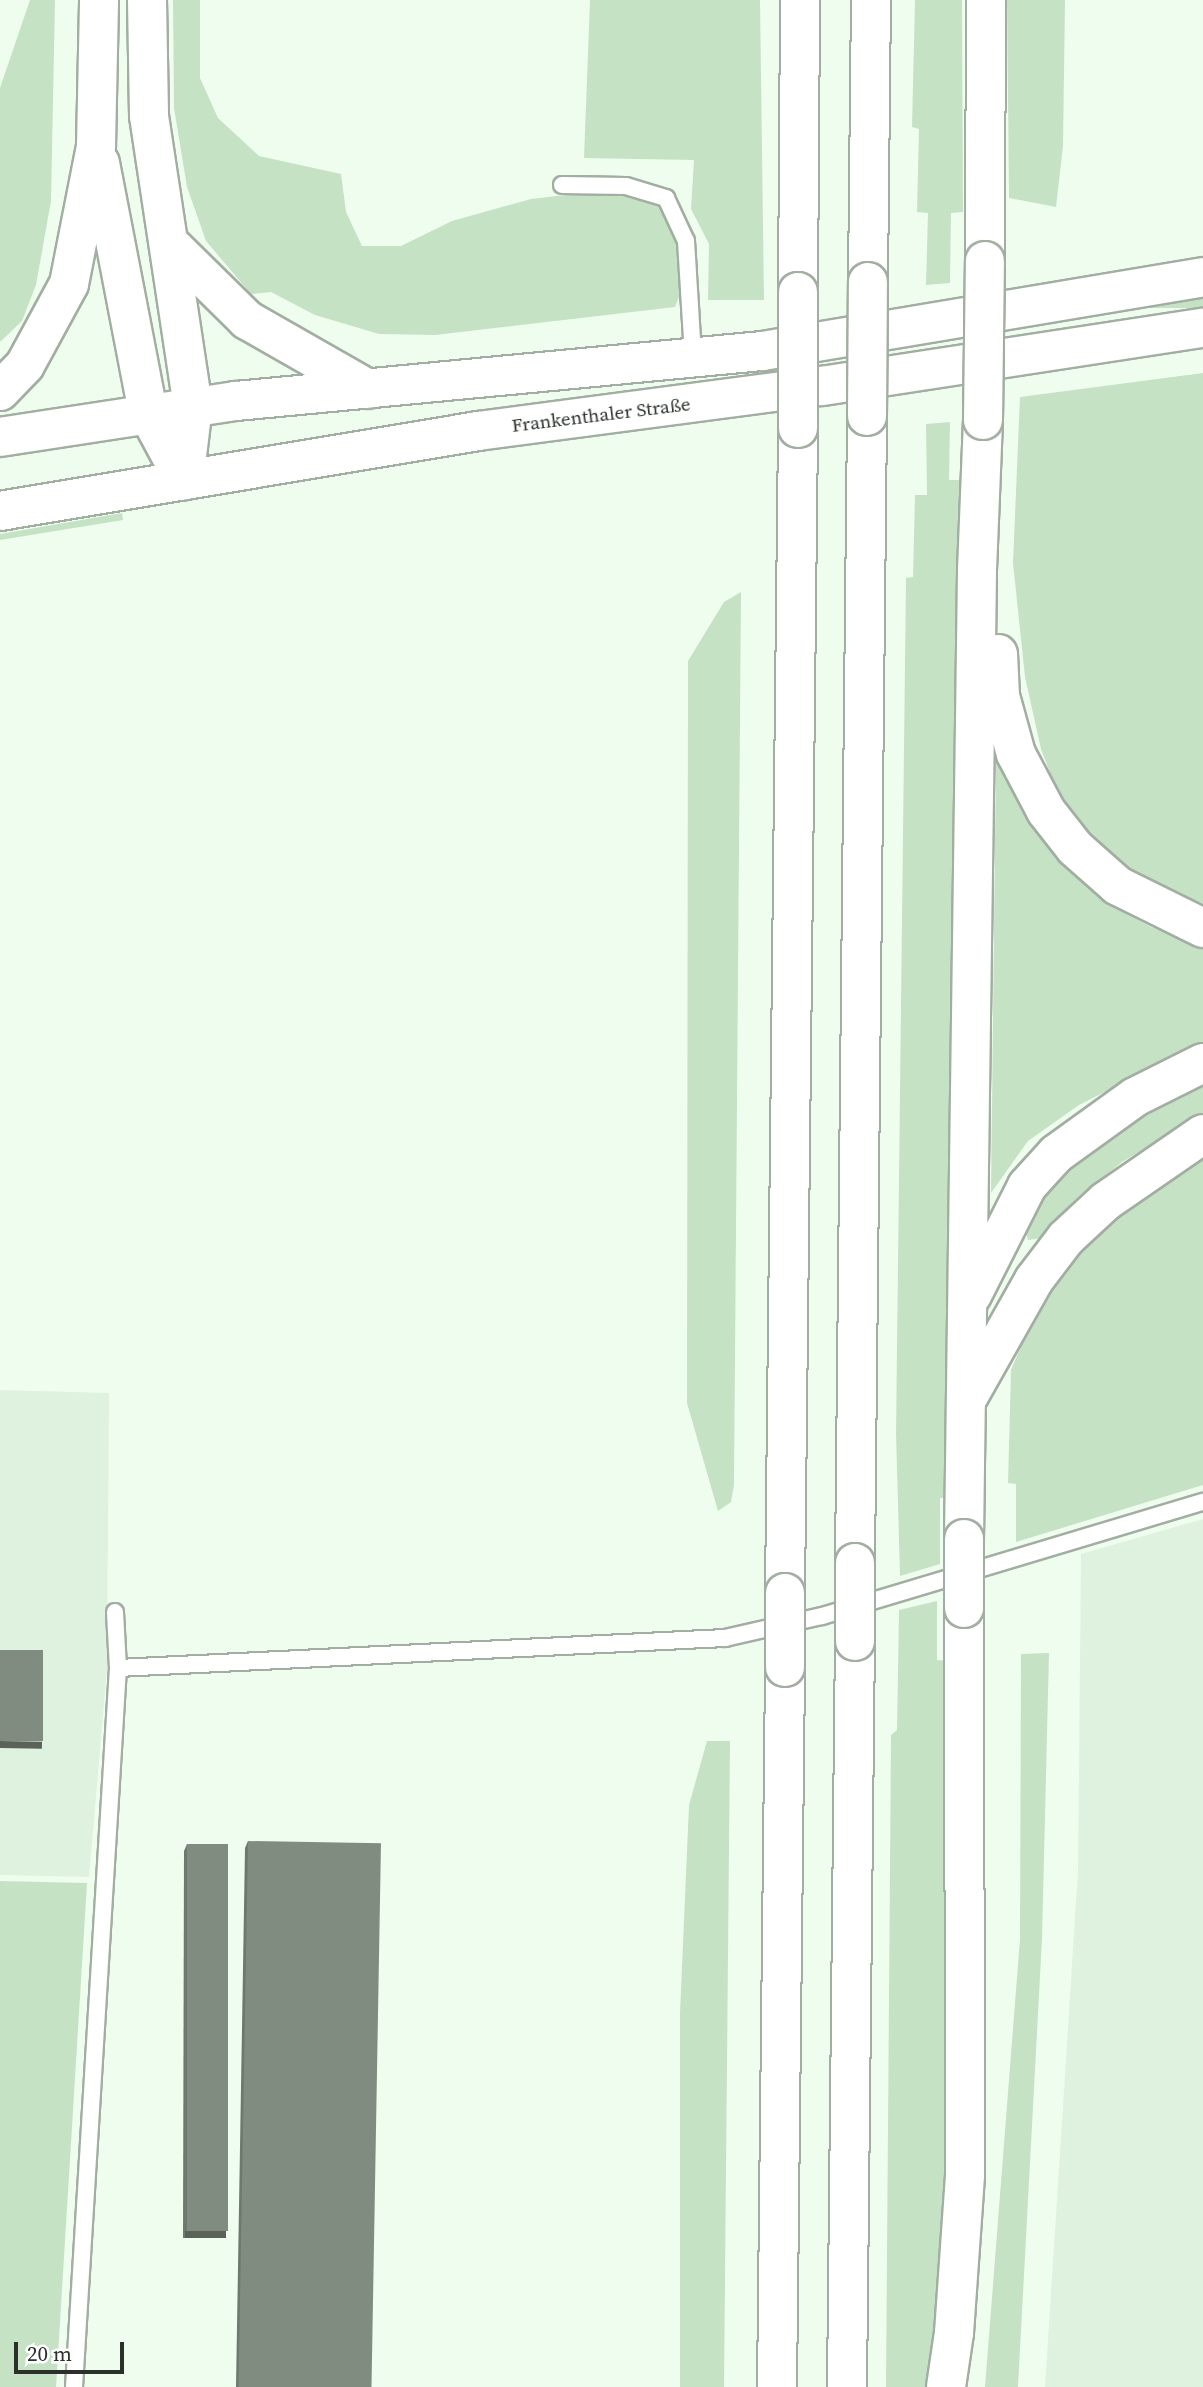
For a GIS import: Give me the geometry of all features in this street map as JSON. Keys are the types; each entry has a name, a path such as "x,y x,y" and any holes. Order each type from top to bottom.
{"main road":[{"path":"0,391 25,365 69,284 96,146 99,0"},
{"path":"147,0 149,116 193,406 184,480"},
{"path":"777,2387 798,428 800,0"},
{"path":"847,2387 871,0"},
{"path":"946,2387 954,2333 965,2175 964,1539 977,570 982,495 986,0"},
{"path":"96,146 148,413 184,480"},
{"path":"169,243 247,320 368,389"},
{"path":"0,438 193,406 762,351 1203,277"},
{"name":"Frankenthaler Straße","path":"0,510 478,431 822,386 1203,328"},
{"path":"982,495 993,572 1000,696 1016,754 1033,791 1091,864 1147,904 1203,928"},
{"path":"967,1306 1027,1186 1056,1154 1135,1097 1203,1063"},
{"path":"966,1401 1034,1280 1066,1238 1106,1200 1203,1134"}],"lane":[{"path":"562,185 626,186 666,198 686,241 693,357"},
{"path":"118,1668 725,1638 822,1616 1203,1502"},
{"path":"74,2387 118,1668 115,1612"}],"shaded area":[{"path":"30,0 55,0 51,201 36,285 22,321 0,342 0,88"},
{"path":"173,0 200,0 200,78 218,118 259,156 341,174 346,212 362,246 401,246 452,221 531,199 617,189 658,202 679,224 686,279 675,307 435,335 379,334 315,315 271,292 251,294 206,241 187,187 174,108"},
{"path":"590,0 760,0 764,300 708,300 709,244 691,209 694,160 584,158"},
{"path":"915,0 962,0 963,212 951,213 950,283 926,285 928,213 917,212 919,129 912,127"},
{"path":"1007,0 1065,0 1063,146 1056,207 1009,198"},
{"path":"1018,298 1203,298 1203,308 1018,308"},
{"path":"1203,373 1203,903 1169,897 1106,860 1064,809 1041,749 1025,677 1013,563 1020,397"},
{"path":"950,422 949,480 961,480 952,1497 940,1498 940,1564 900,1576 896,1433 906,578 913,577 915,495 927,495 926,424"},
{"path":"122,513 123,520 0,540 0,534"},
{"path":"741,592 734,1485 731,1502 718,1511 687,1403 688,661 724,602"},
{"path":"996,754 1031,821 1072,872 1108,904 1151,927 1203,945 1203,1042 1079,1105 1028,1141 991,1193"},
{"path":"1203,1078 1203,1113 1122,1162 1076,1199 1042,1238 1028,1240 1026,1233 1040,1203 1063,1173 1105,1136"},
{"path":"1203,1152 1203,1485 1016,1542 1016,1484 1008,1483 1011,1370 1042,1297 1091,1230"},
{"path":"0,1390 109,1393 107,1669 89,1877 0,1875"},
{"path":"1203,1519 1203,2387 1045,2387 1078,1871 1081,1554"},
{"path":"937,1601 937,1660 951,1661 945,2199 931,2387 886,2387 891,1735 897,1730 899,1610"},
{"path":"1049,1653 1042,1939 1018,2387 985,2387 1020,1939 1021,1654"},
{"path":"707,1741 730,1741 724,2387 680,2387 680,2013 689,1805"},
{"path":"0,1881 87,1883 56,2387 0,2387"}],"building":[{"path":"0,1650 43,1650 43,1741 0,1741"},
{"path":"248,1841 381,1843 371,2387 238,2387"},
{"path":"187,1844 228,1844 228,2231 187,2231"}]}
